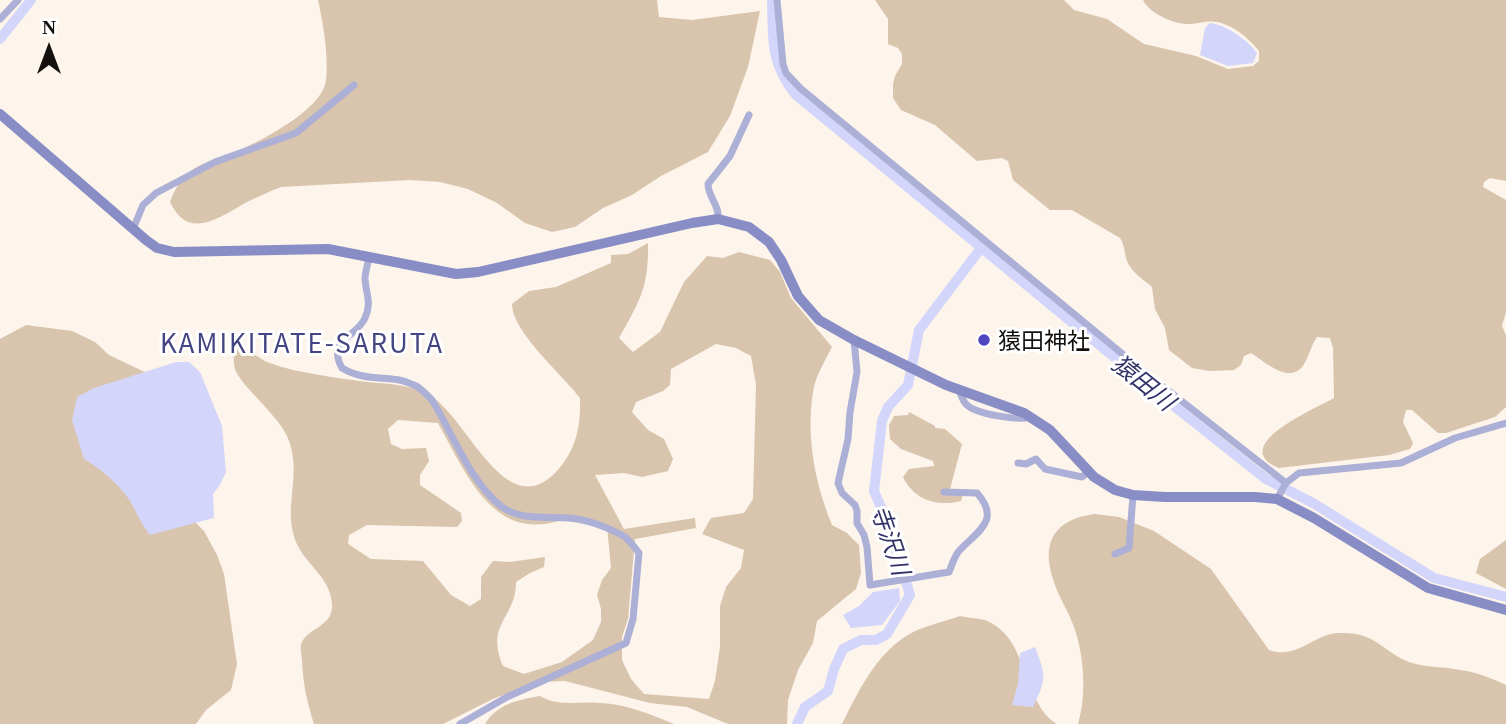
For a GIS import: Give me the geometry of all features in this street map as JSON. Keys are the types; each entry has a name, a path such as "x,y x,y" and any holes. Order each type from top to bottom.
{"street":[{"path":"0,19 18,0"},
{"path":"777,0 783,64 786,74 800,88 1137,366 1314,518 1428,588 1506,610"},
{"path":"133,229 143,205 156,193 215,162 296,133 354,85"},
{"path":"1,114 133,229 157,248 174,252 328,248 456,274 478,272 692,223 718,219 737,222 760,234 781,260 798,296 819,320 853,340 959,390 1029,417 1051,430 1094,477 1115,490 1133,495 1255,496 1282,489 1299,473 1401,463 1455,438 1506,423"},
{"path":"718,219 719,212 709,194 708,184 730,156 750,115"},
{"path":"369,257 365,278 370,303 364,320 339,346 337,354 342,368 355,376 393,379 414,384 432,400 477,480 503,508 536,518 576,519 626,538 639,553 634,620 626,643 507,697 462,724"},
{"path":"853,340 857,372 848,439 838,483 857,511 857,523 867,547 870,585 949,572 955,556 982,530 987,521 985,501 977,492 944,492"},
{"path":"1018,463 1026,464 1036,459 1045,469 1082,477 1088,472"},
{"path":"1115,554 1129,548 1133,495"}],"shaded area":[{"path":"318,0 657,0 659,17 692,20 760,11 748,67 730,116 708,152 661,176 632,195 603,208 575,227 552,232 525,223 497,203 468,189 440,182 410,180 281,187 215,220 204,223 186,221 177,214 170,202 177,187 190,171 277,131 304,112 322,91 326,80 327,61"},
{"path":"875,0 1064,0 1074,10 1107,19 1144,44 1196,56 1228,69 1253,66 1259,61 1259,51 1243,35 1219,23 1185,24 1171,21 1151,10 1143,0 1506,0 1506,181 1490,178 1484,182 1483,187 1506,200 1506,312 1502,326 1506,335 1506,407 1495,417 1446,433 1438,433 1412,410 1406,410 1403,422 1413,443 1410,449 1389,455 1279,468 1265,459 1263,449 1280,428 1334,398 1333,348 1330,338 1317,337 1304,365 1296,372 1283,372 1251,353 1244,356 1241,365 1234,370 1209,371 1192,368 1169,350 1165,328 1155,309 1152,287 1129,265 1120,238 1072,210 1050,210 1013,180 1008,161 1002,158 977,161 935,125 901,110 893,98 893,84 902,64 902,54 898,48 888,44 888,19"},
{"path":"648,243 647,271 642,293 619,338 633,352 660,332 684,282 707,256 723,258 739,252 770,260 780,272 791,298 832,347 814,386 811,443 821,493 832,525 847,533 859,545 861,573 856,589 817,621 813,643 798,670 788,700 787,724 728,724 687,707 650,703 565,681 539,682 495,698 443,724 314,724 304,685 301,645 308,634 324,623 331,613 330,595 327,585 303,554 294,536 291,512 294,475 287,436 238,376 234,367 234,348 249,351 267,362 293,370 348,380 398,385 421,391 444,407 488,462 504,477 520,485 538,485 556,472 573,447 578,428 580,398 529,340 514,315 512,304 529,291 556,287 611,263 611,255 628,254","holes":["716,344 736,348 751,356 756,385 753,499 744,513 711,518 702,534 744,550 741,568 726,587 720,606 720,647 715,681 709,699 644,694 631,679 622,660 622,637 628,619 635,539 696,528 695,518 624,529 595,475 624,473 642,477 668,471 673,459 664,439 648,430 632,412 636,402 663,391 670,385 671,369","398,420 438,423 474,485 488,503 505,516 524,523 547,524 573,515 607,526 611,568 602,580 597,595 601,622 593,640 562,662 524,674 503,666 497,640 515,594 516,582 544,567 545,557 510,562 493,561 481,577 481,599 470,606 451,595 423,561 371,559 348,544 349,535 367,525 457,527 462,521 461,513 420,485 420,475 429,461 426,448 402,449 391,444 388,429"]},
{"path":"26,325 72,331 95,342 109,355 151,375 175,502 204,531 217,555 224,574 237,664 231,690 206,710 196,724 0,724 0,339"},
{"path":"909,412 935,428 945,429 962,444 950,489 964,490 961,501 943,503 927,500 913,491 903,477 909,469 934,466 933,461 901,449 890,439 889,425 894,416 908,415"},
{"path":"1095,514 1119,517 1154,531 1211,569 1269,650 1288,652 1330,634 1350,633 1367,637 1409,662 1472,672 1506,685 1506,724 1078,724 1083,701 1080,650 1072,621 1054,582 1049,556 1050,545 1060,527 1069,521"},
{"path":"1506,540 1506,589 1476,573 1480,559"},
{"path":"960,616 984,620 1001,629 1011,641 1037,701 1057,724 842,724 869,675 886,652 920,629"},
{"path":"540,696 561,703 619,705 674,724 485,724 502,707"}],"water":[{"path":"1210,23 1229,30 1248,43 1257,53 1253,63 1228,66 1200,55 1205,28"},
{"path":"176,362 189,362 200,372 222,426 226,472 213,494 214,518 150,535 121,489 84,459 72,420 77,397 94,388"},
{"path":"899,588 900,601 882,625 851,628 843,615 859,606 873,592"},
{"path":"1035,647 1043,671 1041,689 1033,707 1012,705 1018,684 1020,653"}],"waterway":[{"name":"猿田川","path":"0,39 31,0"},
{"name":"猿田川","path":"772,0 773,39 777,61 796,95 1160,395 1266,479 1313,503 1434,578 1506,597"},
{"name":"寺沢川","path":"797,724 805,707 828,691 843,649 861,640 876,640 887,634 910,595 887,521 874,491 882,421 888,407 908,385 919,330 981,248"}],"place":[{"name":"猿田神社","path":"984,340"}],"district":[{"name":"KAMIKITATE-SARUTA","path":"302,343"}]}
